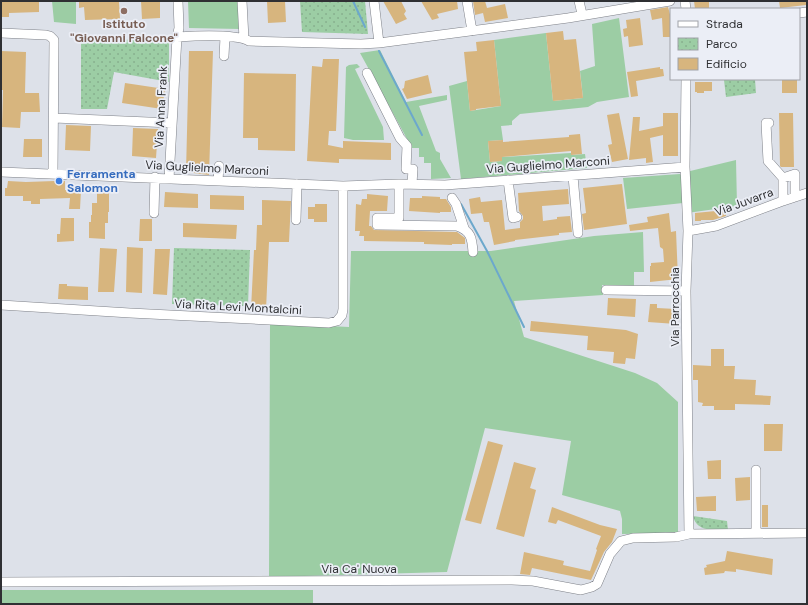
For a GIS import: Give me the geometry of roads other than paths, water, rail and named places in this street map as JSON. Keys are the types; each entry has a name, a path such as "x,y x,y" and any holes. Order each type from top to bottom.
{"street":[{"name":"Via Anna Frank","path":"169,179 177,36 179,28 178,1"},
{"path":"242,1 244,39"},
{"path":"374,1 379,43"},
{"path":"467,1 472,31"},
{"path":"579,1 582,14 584,15"},
{"path":"177,36 225,37 249,41 362,44 379,43 584,15 670,1"},
{"path":"1,33 46,35 50,36 54,40 53,173"},
{"path":"224,56 225,37"},
{"path":"367,73 400,138 407,146 406,169 413,169 412,184"},
{"name":"Via Parrocchia","path":"686,80 685,167 688,231 686,291 689,534"},
{"path":"54,118 172,123"},
{"path":"769,123 766,123 768,161 783,178 783,200"},
{"path":"218,181 219,166"},
{"name":"Via Guglielmo Marconi","path":"1,172 53,173 102,178 155,178 182,182 218,181 234,184 343,186 399,184 445,185 685,167"},
{"path":"783,178 796,174 795,197"},
{"path":"573,176 578,233"},
{"path":"154,213 155,178"},
{"path":"508,180 513,218 517,218"},
{"path":"296,220 297,184"},
{"path":"399,184 398,222 422,221 422,225 457,226 464,228"},
{"name":"Via Rita Levi Montalcini","path":"1,305 329,323 337,321 342,314 343,309 343,186"},
{"name":"Via Juvarra","path":"688,231 716,226 783,200 807,193"},
{"path":"452,198 456,204 464,228 472,240 473,252"},
{"path":"606,290 686,291"},
{"path":"756,470 756,533"},
{"name":"Via Ca' Nuova","path":"1,582 512,580 533,581 581,590 597,584 610,554 621,541 633,538 676,537 689,534 807,533"}],"waterway":[{"path":"353,1 365,27"},
{"path":"379,51 422,135"},
{"path":"461,204 487,251 524,327"}],"place":[{"name":"Istituto \"Giovanni Falcone\"","path":"124,11"},
{"name":"Ferramenta Salomon","path":"59,181"}]}
